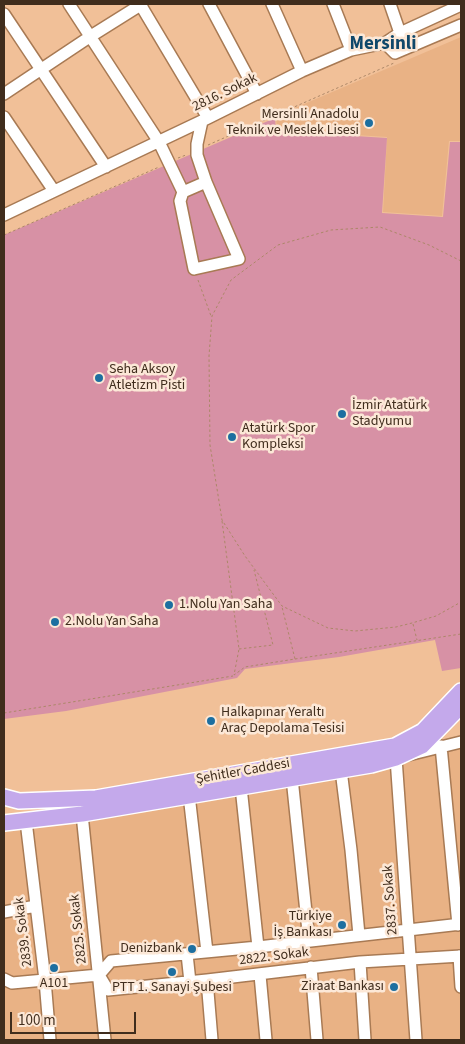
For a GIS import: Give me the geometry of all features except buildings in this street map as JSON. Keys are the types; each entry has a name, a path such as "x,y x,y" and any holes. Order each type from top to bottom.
{"main road":[{"name":"Şehitler Caddesi","path":"4,797 19,801 96,798 395,746 423,731 461,691"},
{"name":"Şehitler Caddesi","path":"4,823 82,814 342,770 396,758 422,746 461,706"}],"street":[{"path":"4,94 91,36 141,4 205,120 197,150 199,162 239,259 194,269 180,201 183,192 169,162 159,142 91,36 69,4"},
{"path":"209,4 257,94"},
{"path":"272,4 302,71"},
{"path":"333,4 351,50"},
{"path":"390,4 400,34"},
{"name":"2816. Sokak","path":"4,215 205,120 302,71 351,50 385,43 447,8 461,5"},
{"path":"4,14 106,167"},
{"path":"385,43 396,53 461,25"},
{"path":"4,117 54,191"},
{"path":"183,192 206,182"},
{"path":"396,758 461,742"},
{"path":"441,746 460,925"},
{"name":"2837. Sokak","path":"396,758 416,1040"},
{"path":"342,770 352,850 359,935"},
{"path":"292,778 309,941"},
{"path":"241,786 258,947"},
{"path":"189,795 207,952"},
{"name":"2825. Sokak","path":"82,814 105,1040"},
{"name":"2839. Sokak","path":"26,821 45,980 50,1040"},
{"path":"4,912 36,906"},
{"name":"2822. Sokak","path":"460,925 111,961 98,975 108,990 360,962 460,956"},
{"path":"187,954 190,982"},
{"path":"460,956 461,987"},
{"path":"360,962 365,1040"},
{"path":"311,967 317,1040"},
{"path":"260,974 266,1040"},
{"path":"4,979 12,983 98,975"},
{"path":"207,980 212,1040"}],"path":[{"path":"4,236 398,62"},
{"path":"234,675 239,649 210,445 209,356 212,316 231,280 278,245 331,230 380,227 429,245 461,261"},
{"path":"194,269 212,316"},
{"path":"222,520 282,606 295,659"},
{"path":"239,649 273,645 253,567"},
{"path":"282,606 328,628 370,631 412,624 436,616 461,602"},
{"path":"412,624 417,641"},
{"path":"4,713 234,675 245,667 461,634"}],"shaded area":[{"name":"Mersinli Anadolu Teknik ve Meslek Lisesi","path":"461,37 461,141 449,141 442,216 383,212 387,137 277,130 276,116"},
{"name":"Atatürk Spor Kompleksi","path":"275,118 276,131 387,138 382,213 443,217 450,142 461,142 461,668 442,671 435,640 339,657 245,669 237,678 66,711 4,719 4,235"},
{"path":"461,741 461,1040 4,1040 4,830"}],"place":[{"name":"Mersinli Anadolu Teknik ve Meslek Lisesi","path":"369,123"},
{"name":"Seha Aksoy Atletizm Pisti","path":"99,378"},
{"name":"İzmir Atatürk Stadyumu","path":"342,414"},
{"name":"Atatürk Spor Kompleksi","path":"232,437"},
{"name":"1.Nolu Yan Saha","path":"169,605"},
{"name":"2.Nolu Yan Saha","path":"55,622"},
{"name":"Halkapınar Yeraltı Araç Depolama Tesisi","path":"211,721"},
{"name":"Türkiye İş Bankası","path":"342,925"},
{"name":"Denizbank","path":"192,949"},
{"name":"A101","path":"54,968"},
{"name":"PTT 1. Sanayi Şubesi","path":"172,972"},
{"name":"Ziraat Bankası","path":"394,987"}],"district":[{"name":"Mersinli","path":"383,45"}]}
